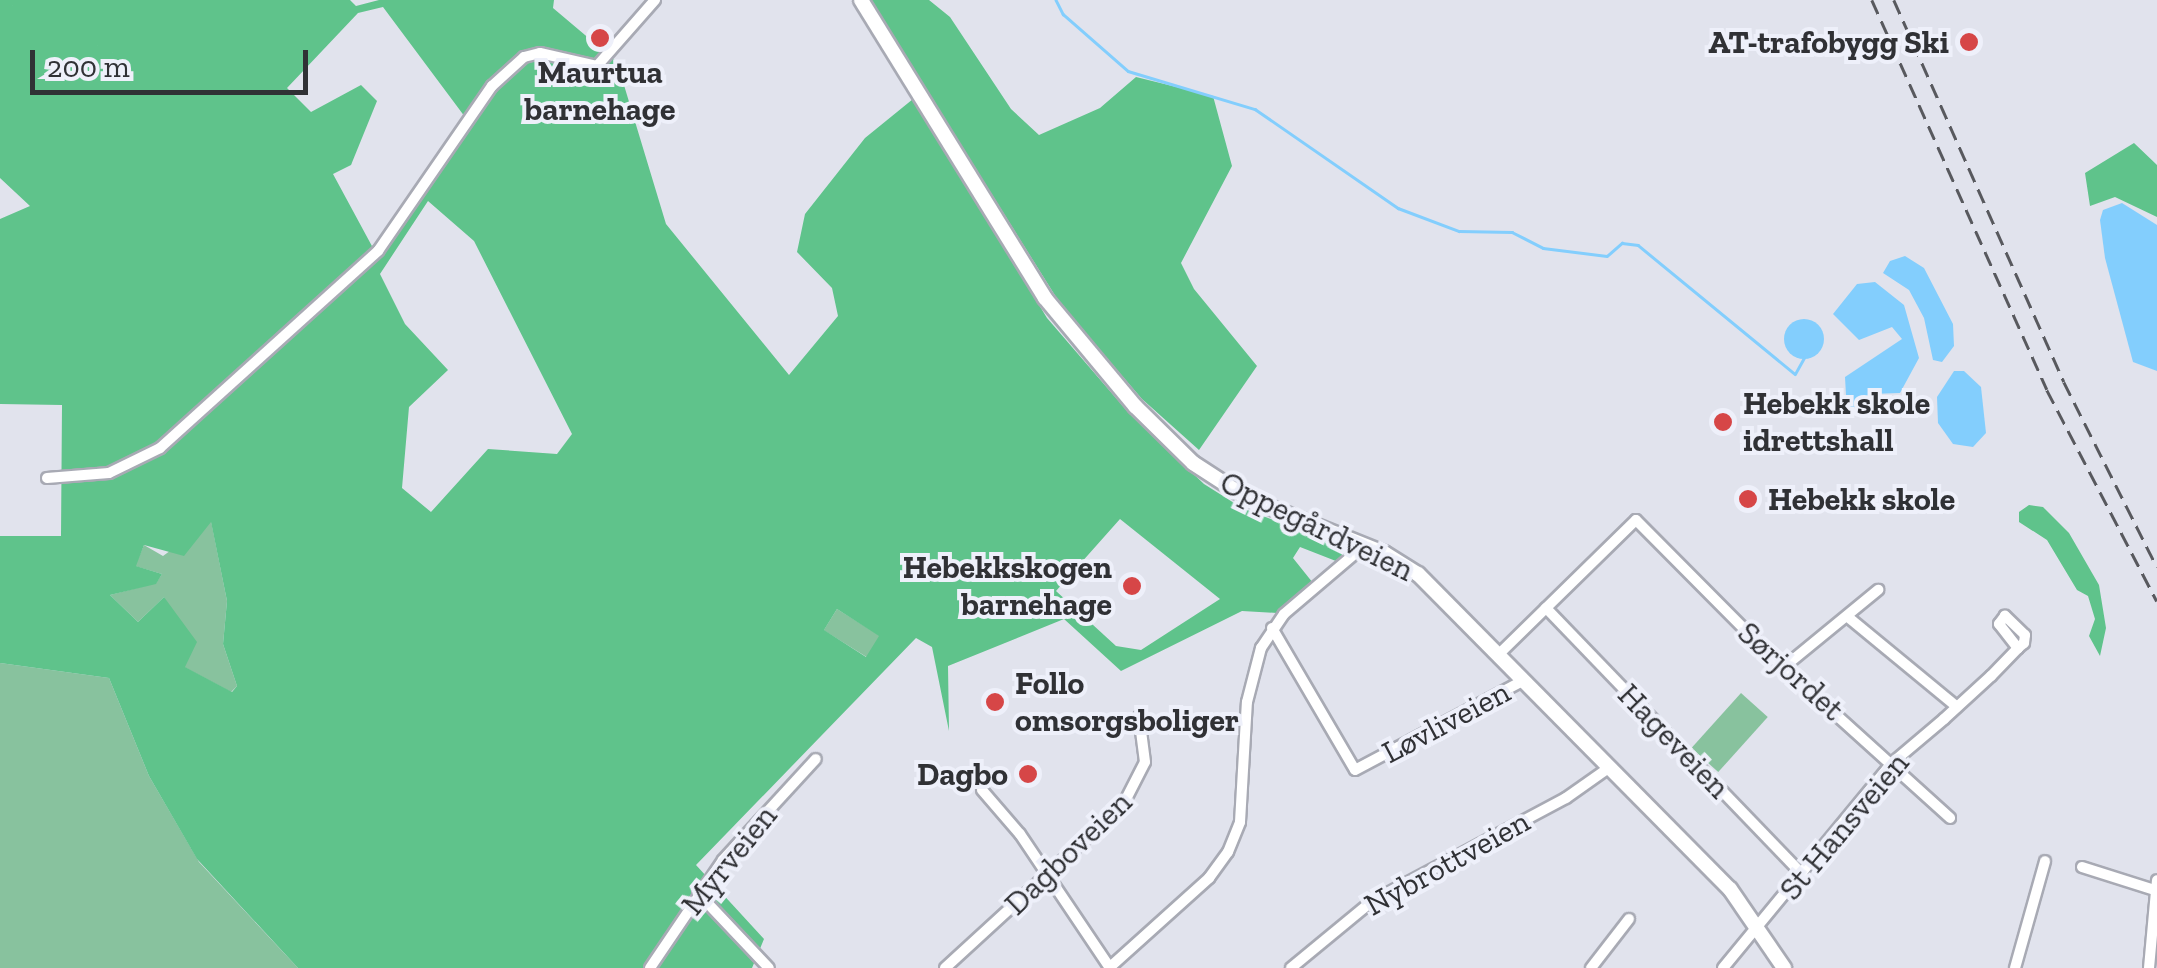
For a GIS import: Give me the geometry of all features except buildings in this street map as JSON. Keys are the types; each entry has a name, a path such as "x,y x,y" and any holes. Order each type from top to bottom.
{"main road":[{"name":"Oppegårdveien","path":"861,0 1045,298 1134,406 1193,463 1247,498 1364,546 1418,574 1610,767 1759,925 1784,968"}],"street":[{"path":"46,478 109,473 160,448 367,262 492,86 524,57 540,54 598,66 654,0"},
{"name":"Sørjordet","path":"1546,608 1636,520 1784,667 1950,818"},
{"path":"982,790 1050,875 1110,968 1210,878 1232,844 1242,804 1250,681 1272,628 1364,546"},
{"path":"1784,667 1878,590"},
{"path":"1498,654 1546,608"},
{"name":"Hageveien","path":"1546,608 1802,874"},
{"path":"1848,617 1957,707"},
{"name":"Løvliveien","path":"1272,628 1355,770 1524,680"},
{"name":"St Hansveien","path":"1723,968 1892,762 2018,648"},
{"name":"Dagboveien","path":"945,968 1050,875 1137,786 1148,745 1139,716"},
{"name":"Myrveien","path":"650,968 698,893 816,759"},
{"name":"Nybrottveien","path":"1291,968 1371,902 1566,798 1610,767"},
{"path":"2015,968 2045,861"},
{"path":"2082,867 2156,885 2149,968"},
{"path":"698,893 770,968"},
{"path":"1593,967 1629,919"}],"green space":[{"path":"0,0 350,0 356,6 379,0 554,0 553,8 617,62 666,224 789,375 838,316 832,288 797,252 805,214 865,138 913,99 1047,318 1128,412 1204,484 1242,508 1353,551 1341,563 1300,547 1293,558 1313,583 1277,613 1242,611 1121,671 1064,619 948,666 949,731 932,647 916,638 696,865 764,939 752,968 298,968 197,859 149,776 109,678 0,663 0,536 61,536 62,405 0,404 0,219 30,206 0,178","holes":["383,7 465,117 373,248 333,174 351,165 377,101 361,85 311,112 287,88 358,13","428,201 474,241 572,434 557,454 488,449 431,512 402,488 409,407 448,370 405,324 380,274","1120,519 1220,599 1141,650 1116,646 1056,591","211,522 227,601 223,644 237,686 232,692 185,667 197,642 164,597 138,622 110,595 156,584 162,574 136,566 144,545 184,556","837,609 879,636 866,657 824,630"]},
{"path":"870,0 929,0 950,17 1011,109 1039,135 1100,108 1136,77 1213,96 1232,166 1181,263 1194,289 1257,366 1199,450 1142,399 1061,305"},
{"path":"2134,143 2157,165 2157,217 2115,197 2090,206 2085,173"},
{"path":"2029,505 2043,507 2069,533 2099,585 2106,628 2100,656 2089,636 2095,619 2088,596 2077,590 2047,540 2019,522 2019,512"},
{"path":"211,521 227,601 223,644 237,686 231,692 184,667 164,597 138,622 110,595 156,583 162,574 135,566 144,545 163,556"},
{"path":"837,609 880,636 867,657 824,630"},
{"path":"0,663 109,678 149,776 199,862 298,968 0,968"},
{"path":"1741,693 1768,717 1718,772 1691,748"}],"water":[{"path":"2122,203 2157,225 2157,371 2133,362 2105,258 2100,220 2103,210"},
{"path":"1905,256 1924,268 1953,324 1954,346 1942,362 1933,360 1924,318 1909,290 1883,273 1890,261"},
{"path":"1875,282 1904,305 1919,358 1900,393 1871,394 1847,414 1845,377 1902,339 1892,327 1859,340 1833,314 1857,284"},
{"path":"1804,319 1818,325 1824,339 1818,353 1804,359 1790,353 1784,339 1790,325"},
{"path":"1954,371 1964,371 1981,387 1986,433 1973,447 1953,444 1938,423 1937,397"}],"waterway":[{"path":"1056,0 1063,14 1128,71 1255,109 1398,208 1459,231 1512,232 1543,248 1607,256 1622,243 1638,245 1795,374 1804,358"}],"railway":[{"path":"1872,0 2047,390 2157,601"},
{"path":"1894,0 2064,382 2157,567"}],"place":[{"name":"Maurtua barnehage","path":"600,38"},
{"name":"AT-trafobygg Ski","path":"1969,42"},
{"name":"Hebekk skole idrettshall","path":"1723,422"},
{"name":"Hebekk skole","path":"1748,499"},
{"name":"Hebekkskogen barnehage","path":"1132,586"},
{"name":"Follo omsorgsboliger","path":"995,702"},
{"name":"Dagbo","path":"1028,774"}]}
